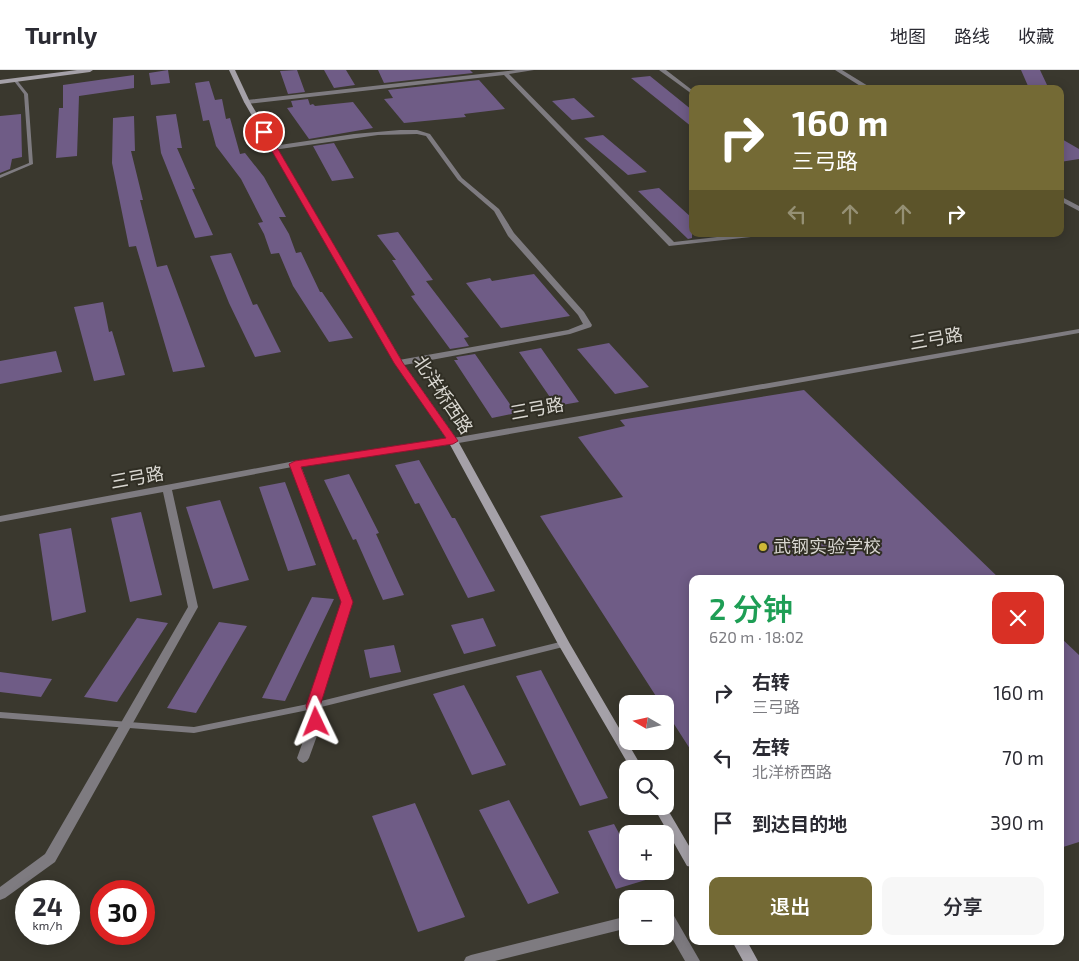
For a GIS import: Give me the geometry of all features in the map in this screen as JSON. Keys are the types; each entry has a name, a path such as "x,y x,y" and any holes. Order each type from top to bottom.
{"main road":[{"path":"0,81 62,70"},
{"path":"0,81 90,70"},
{"name":"北洋桥西路","path":"232,70 247,102 399,363 453,441 564,644 632,760"},
{"path":"664,815 689,857"},
{"path":"741,945 751,961"}],"street":[{"path":"247,102 531,70"},
{"path":"662,70 689,90"},
{"path":"838,70 863,85"},
{"path":"505,73 672,244 734,237"},
{"path":"274,148 399,131 422,132 428,135 460,180 498,210 511,234 581,314 588,325 570,332 399,363"},
{"path":"1064,200 1079,209"},
{"name":"三弓路","path":"0,519 295,464 453,441 1079,331"},
{"path":"295,464 347,602 313,706 316,722 303,758"},
{"path":"0,894 50,858 193,607 167,489"},
{"path":"471,961 619,924"},
{"path":"674,928 693,961"}],"lane":[{"path":"0,177 31,164 26,94 15,80"},
{"path":"0,715 194,730 313,706 564,644"}],"building":[{"path":"168,70 170,83 151,85 149,73"},
{"path":"297,70 305,92 288,94 280,71"},
{"path":"324,70 346,70 355,85 334,88"},
{"path":"378,70 470,70 473,73 384,83"},
{"path":"1021,70 1040,70 1047,85 1028,85"},
{"path":"134,75 134,88 79,96 77,156 56,158 59,108 63,108 63,85"},
{"path":"650,76 689,108 689,125 631,78"},
{"path":"479,80 505,109 464,114 466,117 404,123 384,99 393,98 388,90"},
{"path":"209,81 215,100 222,99 226,119 230,118 240,154 245,153 264,177 286,217 279,217 289,234 296,253 301,252 320,292 322,292 353,338 329,342 293,286 279,253 271,254 258,223 263,222 241,179 216,146 209,120 203,121 195,83"},
{"path":"574,98 595,117 572,120 552,101"},
{"path":"308,99 310,105 313,104 315,106 353,102 373,128 309,139 287,108 293,107 291,101"},
{"path":"21,114 22,157 12,159 10,169 0,173 0,116"},
{"path":"176,114 182,148 177,148 195,189 192,189 213,235 195,238 161,153 156,116"},
{"path":"134,116 135,151 131,151 143,200 140,200 157,267 167,265 205,367 173,372 136,246 129,247 112,163 113,118"},
{"path":"603,135 647,172 628,175 584,138"},
{"path":"1064,140 1079,149 1079,159 1064,161"},
{"path":"334,143 354,178 332,181 313,146"},
{"path":"659,188 689,215 689,237 692,238 688,239 638,191"},
{"path":"398,232 433,280 426,281 469,337 464,338 469,346 450,349 411,296 415,295 392,260 396,260 377,235"},
{"path":"231,253 253,305 257,304 281,352 255,357 229,303 210,256"},
{"path":"534,274 570,316 501,328 466,283 490,278 492,281"},
{"path":"103,302 109,332 112,331 125,375 94,381 74,307"},
{"path":"609,343 649,387 615,394 577,349"},
{"path":"541,348 579,402 556,406 519,352"},
{"path":"56,351 62,372 0,384 0,361"},
{"path":"475,354 516,413 492,418 454,360 458,360 456,357"},
{"name":"武钢实验学校","path":"804,390 996,575 689,575 689,747 674,724 674,695 655,695 540,516 623,497 578,437 625,426 620,420"},
{"path":"419,460 452,518 455,518 495,591 468,598 419,503 415,504 395,465"},
{"path":"349,474 379,533 376,534 404,595 383,600 356,539 353,540 324,480"},
{"path":"285,482 316,565 288,571 259,487"},
{"path":"220,500 249,580 213,589 186,507"},
{"path":"141,512 162,595 130,602 111,518"},
{"path":"71,528 86,612 52,621 39,534"},
{"path":"312,597 334,599 285,701 262,698"},
{"path":"137,618 168,623 117,702 84,697"},
{"path":"483,618 496,646 464,654 451,625"},
{"path":"219,622 247,626 196,713 167,708"},
{"path":"1064,641 1079,655 1079,842 1064,847"},
{"path":"394,645 401,672 370,678 364,650"},
{"path":"541,670 608,798 580,806 516,676"},
{"path":"0,672 52,679 41,697 0,692"},
{"path":"464,685 506,765 472,775 433,694"},
{"path":"509,800 559,893 528,904 479,810"},
{"path":"415,803 465,917 418,932 372,816"},
{"path":"614,824 619,833 619,880 646,880 616,889 588,831"}],"place":[{"name":"武钢实验学校","path":"763,547"}],"route":[{"path":"264,132 399,363 453,441 295,464 347,602 313,706 316,722"}]}
